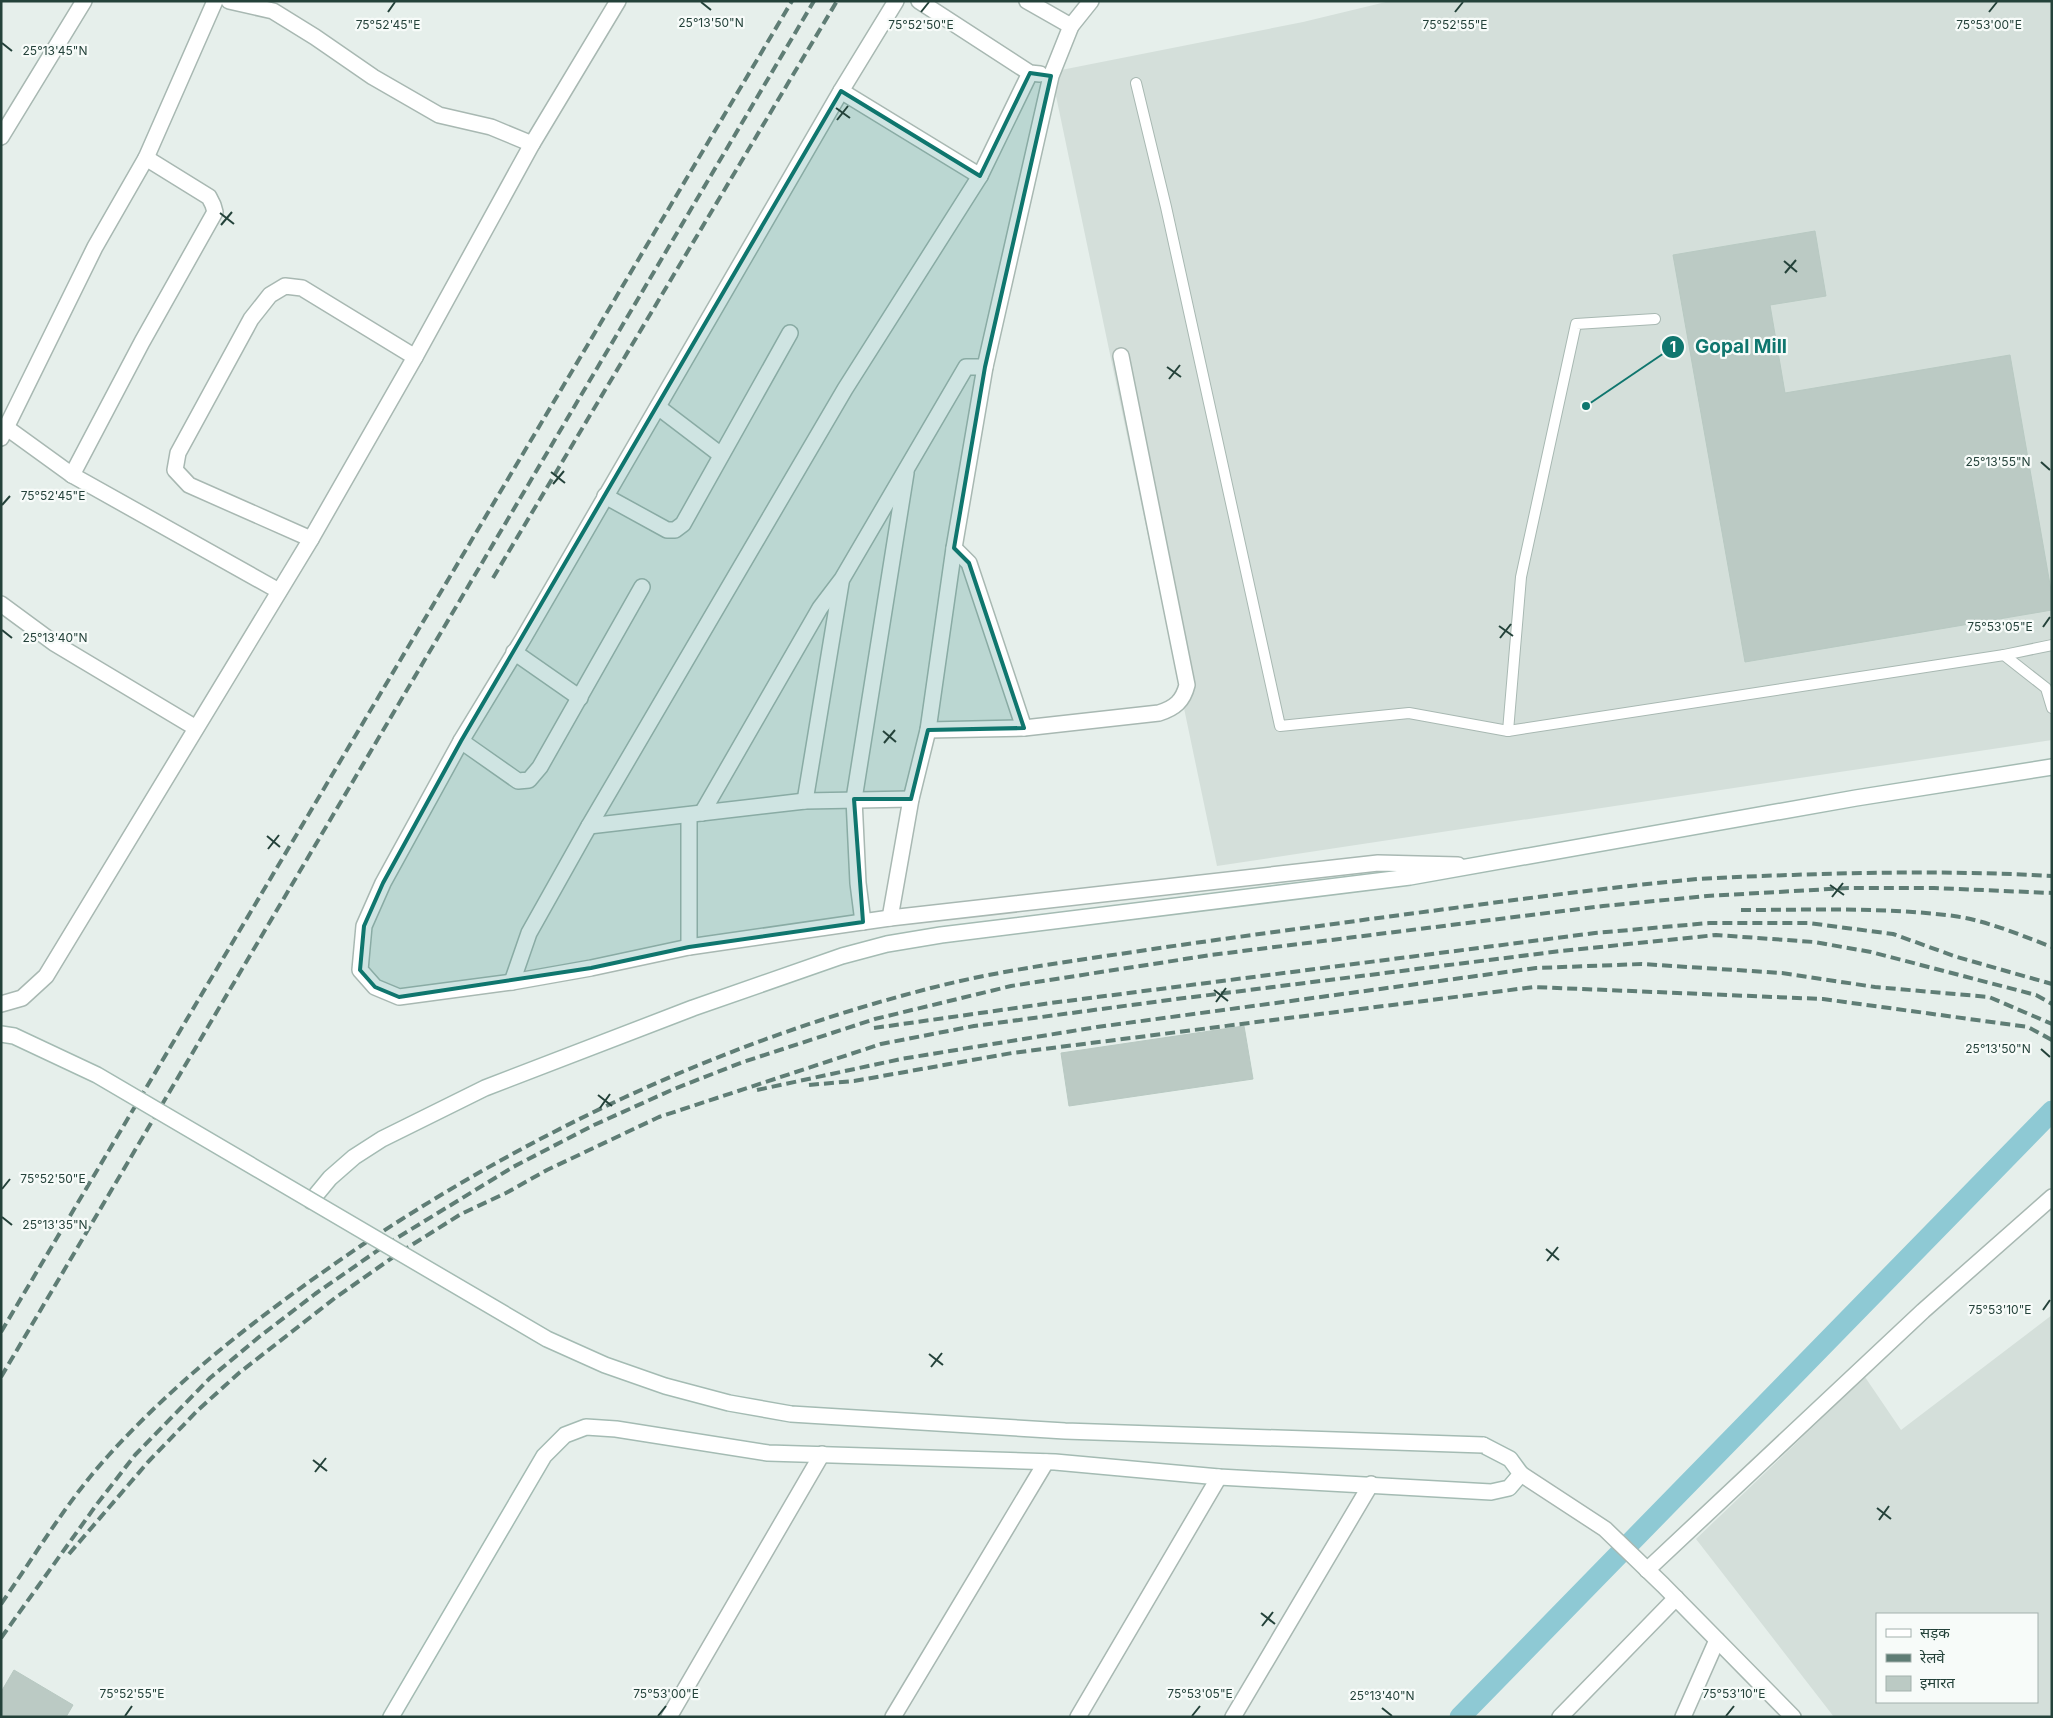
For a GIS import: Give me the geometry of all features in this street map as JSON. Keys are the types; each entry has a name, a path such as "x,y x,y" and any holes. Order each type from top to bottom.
{"street":[{"path":"1,137 7,114 84,1"},
{"path":"215,1 146,158 95,247 4,433 72,475 279,591"},
{"path":"228,1 276,6 315,37 373,77 439,115 491,127 532,144"},
{"path":"1,1004 22,998 46,976 311,539 415,357 532,144 618,1"},
{"path":"896,1 841,91 523,639 461,741 383,883 364,926 360,970 375,987 399,997 512,982 591,968 689,947 890,918 1378,863 1474,865"},
{"path":"919,1 1030,72 1052,76"},
{"path":"1028,1 1071,26"},
{"path":"890,918 911,799 928,730 954,548 985,367 1052,76 1071,26 1091,1"},
{"path":"512,982 529,933 589,826 845,389 980,176 1030,72"},
{"path":"841,91 980,176"},
{"path":"72,475 142,342 215,212 209,197 146,158"},
{"path":"311,539 189,485 175,470 178,453 252,319 270,295 285,286 302,288 415,357"},
{"path":"605,496 667,530 676,530 683,524 790,332"},
{"path":"928,730 1024,728 1160,713 1178,704 1185,695 1187,685 1121,356"},
{"path":"689,947 695,814 820,608 842,579 966,367 985,367"},
{"path":"658,407 721,455"},
{"path":"863,922 858,884 854,799 908,464"},
{"path":"954,548 969,563 1024,728"},
{"path":"805,801 842,579"},
{"path":"461,741 518,780 529,780 540,767 642,587"},
{"path":"1,604 54,643 196,728"},
{"path":"514,652 580,698"},
{"path":"311,1200 354,1157 382,1138 486,1088 693,1008 842,956 887,944 941,934 1410,877 1856,798 2052,766"},
{"path":"589,826 805,801 911,799"},
{"path":"1,1034 14,1036 97,1075 546,1339 605,1365 665,1386 729,1403 791,1414 1065,1431 1483,1445 1510,1460 1521,1474 1605,1529 1793,1717"},
{"path":"1648,1570 1924,1311 2052,1197"},
{"path":"391,1717 544,1456 565,1436 586,1427 616,1429 768,1452 1046,1462 1219,1477 1491,1492 1510,1488 1521,1474"},
{"path":"669,1717 822,1454"},
{"path":"893,1717 1046,1462"},
{"path":"1078,1717 1219,1477"},
{"path":"1233,1717 1371,1484"},
{"path":"1560,1717 1676,1598"},
{"path":"1682,1717 1717,1640"}],"lane":[{"path":"1136,83 1166,207 1280,726 1409,713 1508,731 2004,655 2052,645"},
{"path":"1508,731 1521,577 1576,324 1655,319"},
{"path":"2004,655 2046,688 2052,708"}],"highlighted area":[{"path":"1030,73 1051,76 985,367 954,548 969,563 1024,728 928,730 911,799 854,799 863,922 689,947 591,968 399,997 375,987 360,970 364,926 383,883 461,741 841,91 980,176"}],"shaded area":[{"path":"1390,1 2052,1 2052,740 1217,866 1051,72 1303,22"},
{"path":"2052,1315 2052,1717 1834,1717 1696,1539 1865,1377 1901,1430"}],"building":[{"path":"1815,231 1826,296 1770,305 1785,393 2010,355 2052,596 2052,610 1745,662 1673,255"},
{"path":"1244,1026 1253,1079 1069,1106 1061,1053"},
{"path":"14,1670 73,1705 66,1717 1,1717 1,1692"}],"waterway":[{"path":"1460,1717 2052,1111"}],"railway":[{"path":"1,1332 792,1"},
{"path":"1,1377 814,1"},
{"path":"493,578 837,1"},
{"path":"1,1604 65,1509 108,1456 166,1397 261,1317 362,1245 496,1163 565,1126 635,1092 780,1034 855,1009 931,988 1006,972 1222,939 1575,892 1698,879 1855,873 1921,872 2052,876"},
{"path":"1,1638 97,1504 135,1455 210,1378 259,1337 315,1294 387,1244 513,1167 594,1125 674,1089 743,1062 875,1019 1011,986 1211,955 1603,906 1707,896 1848,888 1934,888 2052,893"},
{"path":"1741,910 1875,910 1954,916 1992,925 2052,947"},
{"path":"874,1028 1051,1003 1595,933 1709,923 1808,923 1893,934 1957,957 2052,984"},
{"path":"69,1554 148,1462 198,1410 239,1373 335,1298 399,1253 461,1214 506,1193 547,1170 659,1117 881,1044 974,1026 1169,1000 1561,951 1716,935 1814,942 1871,952 2036,995 2052,1004"},
{"path":"757,1090 901,1059 1097,1027 1536,968 1642,964 1782,973 1875,987 1989,997 2052,1024"},
{"path":"809,1085 854,1081 1012,1053 1534,987 1823,999 2028,1027 2052,1040"}],"place":[{"name":"Gopal Mill","path":"1586,406"}]}
